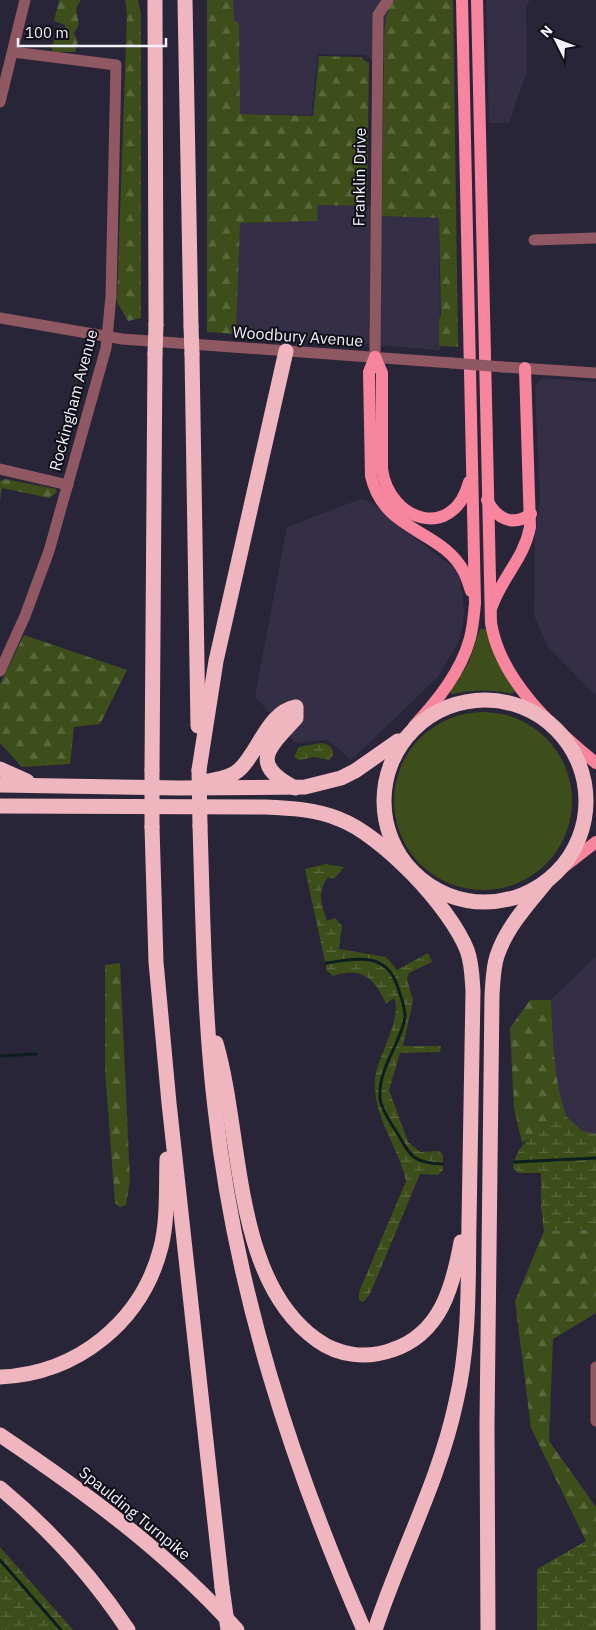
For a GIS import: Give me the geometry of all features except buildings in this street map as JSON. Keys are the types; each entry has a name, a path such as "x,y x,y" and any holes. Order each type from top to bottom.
{"highway":[{"path":"156,0 156,326 152,770 156,962 168,1103 228,1630"},
{"path":"185,0 200,826 207,1013 215,1109 237,1248 262,1352 316,1516 364,1630"},
{"path":"199,770 216,661 286,351"},
{"path":"0,785 295,788 324,784 348,775 385,751 428,715 448,706 472,701 497,701 533,712 562,735 580,767 586,805 578,841 521,914 502,943 496,958 492,995 487,1463 488,1630"},
{"path":"178,788 233,774 247,761 266,732 286,708 296,707 296,718 270,749 267,762 274,775 295,788"},
{"path":"376,1630 397,1570 437,1473 457,1400 467,1324 473,991 471,965 459,934 435,899 401,859 392,842 386,822 384,796 387,774 393,754 414,726"},
{"path":"0,769 16,777 43,785"},
{"path":"0,806 296,809 329,815 347,822 439,892 474,902 512,899 551,877"},
{"path":"207,1013 223,1070 240,1175 261,1264 281,1303 299,1325 321,1343 346,1353 358,1355 384,1353 409,1342 431,1323 445,1302 456,1274 470,1185"},
{"path":"0,1377 41,1372 82,1354 118,1326 137,1302 152,1275 163,1236 168,1103"},
{"name":"Spaulding Turnpike","path":"0,1435 95,1500 145,1540 179,1569 237,1630"},
{"path":"0,1488 29,1514 79,1566 128,1630"}],"main road":[{"path":"414,726 442,694 458,667 471,636 475,603 462,0"},
{"path":"477,0 487,499 492,633 502,658 521,687 562,735 596,763"},
{"path":"375,357 382,373 383,478 391,496 399,505 419,518 429,519 446,516 460,505 466,494 472,462"},
{"path":"375,357 369,372 371,476 373,487 386,510 440,547 464,572 475,603"},
{"path":"490,612 501,586 524,549 531,514 526,368"},
{"path":"487,499 495,513 508,521 523,519 531,514"},
{"path":"551,877 596,842"}],"street":[{"path":"0,102 5,64 13,52 25,0"},
{"name":"Franklin Drive","path":"375,357 378,14 388,0"},
{"name":"Rockingham Avenue","path":"0,671 25,616 42,571 108,337 111,296 116,65 13,52"},
{"path":"534,240 596,238"},
{"name":"Woodbury Avenue","path":"0,318 108,337 596,373"},
{"path":"0,469 68,484"},
{"path":"596,1368 596,1421"}],"shaded area":[{"path":"232,0 436,0 435,61 372,60 365,55 318,54 311,115 234,114"},
{"path":"486,0 530,0 526,6 527,71 509,123 489,123"},
{"path":"318,205 382,206 387,216 439,218 440,350 236,334 240,223 316,221"},
{"path":"542,378 596,382 596,696 547,646 534,615 535,537 540,499 535,386"},
{"path":"361,499 372,503 405,531 459,571 464,609 463,625 458,643 438,677 351,760 328,740 295,743 255,696 287,527"},
{"path":"596,956 596,1134 591,1134 582,1131 566,1116 559,1098 554,1066 551,1000"}],"green space":[{"path":"59,0 81,0 76,8 79,24 74,33 78,42 75,52 53,52 51,46 56,37 65,29 65,25 54,21"},
{"path":"125,0 138,0 141,14 141,318 128,321 117,302 127,13"},
{"path":"207,0 233,0 234,20 239,24 240,114 313,116 319,56 360,57 369,63 367,206 318,205 317,221 240,223 236,334 207,332"},
{"path":"392,0 453,0 458,347 439,346 439,320 441,315 439,218 382,216 384,39 386,18"},
{"path":"5,479 56,489 57,492 49,498 2,488 0,501 0,481"},
{"path":"480,629 486,629 495,658 514,686 515,691 512,694 489,691 452,694 450,692 469,662"},
{"path":"24,635 127,670 100,724 74,727 70,764 22,767 0,743 0,684"},
{"path":"483,712 517,719 532,727 546,738 557,752 565,767 572,801 565,835 557,850 546,864 532,875 517,883 483,890 449,883 434,875 420,864 409,850 401,835 394,801 401,767 409,752 420,738 434,727 449,719"},
{"path":"320,743 331,748 333,755 329,760 314,757 299,760 294,757 299,747"},
{"path":"325,864 344,867 334,879 328,877 321,893 327,921 335,918 342,926 339,949 386,957 397,970 428,953 432,962 409,973 407,979 413,1001 403,1046 441,1046 440,1052 400,1053 389,1090 408,1142 420,1152 439,1151 443,1155 443,1170 438,1175 420,1174 370,1294 363,1302 359,1300 359,1292 406,1181 403,1168 382,1119 375,1093 377,1070 392,1027 396,1007 394,998 386,1004 377,988 366,977 352,973 333,976 327,971 305,869"},
{"path":"120,963 130,1180 126,1205 120,1207 115,1203 105,1070 105,965"},
{"path":"530,1000 551,1000 556,1073 566,1116 522,1143 514,1108 510,1028"},
{"path":"566,1116 582,1131 596,1134 596,1229 544,1231 541,1207 541,1173 518,1173 513,1168 515,1158 525,1142"},
{"path":"596,1229 596,1313 553,1339 549,1441 596,1507 596,1554 586,1541 531,1428 515,1301 544,1231"},
{"path":"586,1541 596,1554 596,1630 537,1630 537,1569"},
{"path":"0,1547 73,1630 0,1630"}],"waterway":[{"path":"326,963 358,959 368,960 377,962 392,974 405,1010 405,1018 399,1038 382,1077 380,1087 381,1103 411,1155 421,1161 443,1164"},
{"path":"0,1056 36,1054"},
{"path":"515,1162 596,1158"},
{"path":"0,1560 61,1630"}]}
